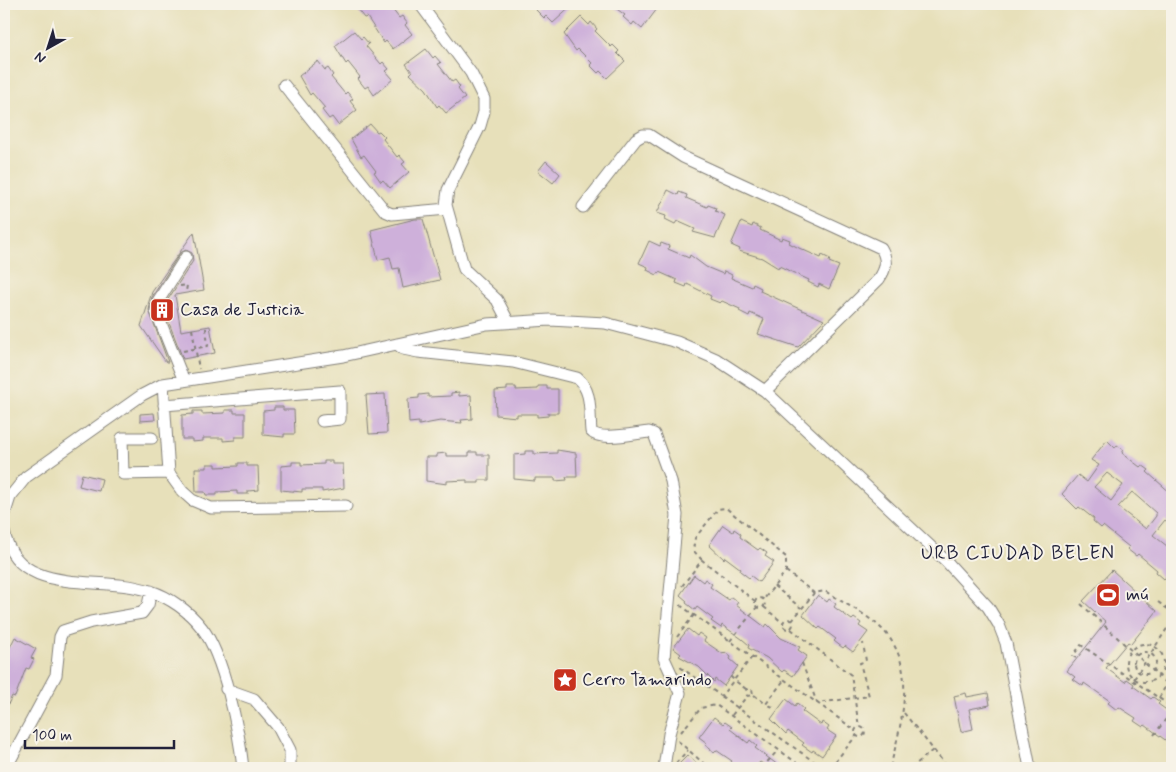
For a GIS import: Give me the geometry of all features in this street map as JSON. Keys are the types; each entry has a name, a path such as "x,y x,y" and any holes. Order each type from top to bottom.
{"street":[{"path":"420,4 471,73 485,103 480,126 448,190 447,209 464,269 497,300 508,321"},
{"path":"284,85 384,211 392,214 447,209"},
{"path":"583,206 636,139 643,135 649,135 683,157 880,248 886,263 884,272 765,391"},
{"path":"184,381 156,311 158,301 186,257"},
{"path":"4,516 10,497 26,478 142,395 162,384 343,356 508,321 550,320 605,323 656,335 698,350 716,359 765,391 948,562 988,607 999,625 1006,643 1030,768"},
{"path":"398,344 403,349 418,352 513,362 577,378 584,383 588,392 591,431 593,434 602,437 649,432 654,434 671,481 676,515 664,658 680,693 669,734 664,768"},
{"path":"162,384 169,473 182,491 192,500 211,508 346,506"},
{"path":"164,405 340,391 340,419 322,421"},
{"path":"152,438 122,438 123,474 169,473"},
{"path":"4,532 14,557 25,568 36,574 53,579 127,586 151,591 178,605 201,626 210,640 226,689 243,768"},
{"path":"6,768 56,675 60,637 63,631 91,622 142,613 148,605 151,591"},
{"path":"226,689 254,699 278,727 290,750 290,768"}],"path":[{"path":"176,287 186,285 186,292"},
{"path":"168,299 171,323"},
{"path":"177,350 208,346 206,328"},
{"path":"192,329 201,378"},
{"path":"757,608 755,601 702,560 693,550 695,538 718,508 726,508 786,557 786,571 764,599 763,607"},
{"path":"678,591 702,560"},
{"path":"786,571 814,593"},
{"path":"774,586 802,608"},
{"path":"791,629 792,621 814,593 825,591 883,630 902,660 904,713 890,768"},
{"path":"755,601 759,598 764,599"},
{"path":"676,602 855,730 856,736 830,768"},
{"path":"1158,602 1172,612"},
{"path":"1081,604 1172,688"},
{"path":"730,641 757,608 763,607 784,623 784,628 791,629 851,675 859,727"},
{"path":"673,644 694,615"},
{"path":"784,623 788,619 792,621"},
{"path":"1133,680 1172,621"},
{"path":"817,703 870,696 860,663 866,661 862,643"},
{"path":"1142,643 1155,646 1160,651 1164,664 1159,676 1150,682 1133,680 1125,665 1130,650 1142,643"},
{"path":"1076,658 1073,656 1081,646 1172,707"},
{"path":"1143,651 1151,653 1156,662 1153,671 1144,675 1138,672 1133,662 1136,655 1143,651"},
{"path":"721,696 753,657"},
{"path":"802,663 817,703"},
{"path":"676,664 824,768"},
{"path":"1159,698 1172,674"},
{"path":"730,676 746,690 747,696"},
{"path":"766,704 784,680"},
{"path":"746,690 752,688 753,695"},
{"path":"732,716 747,696 753,695 773,707"},
{"path":"680,732 701,708 716,705 804,768"},
{"path":"1154,735 1172,711"},
{"path":"904,713 948,768"},
{"path":"855,730 859,727"},
{"path":"856,736 861,737 865,734 864,729 859,727"},
{"path":"675,739 709,768"},
{"path":"672,768 688,750"},
{"path":"762,768 778,750"},
{"path":"911,768 933,750"}],"building":[{"path":"356,4 388,4 399,18 402,16 407,23 405,25 412,34 393,49 386,41 384,43 367,17 364,18 357,9 359,8"},
{"path":"534,4 574,4 553,23 536,10 538,8"},
{"path":"610,4 650,4 657,9 642,29 634,22 632,25 623,17 625,15"},
{"path":"581,17 589,25 591,22 597,29 595,31 611,47 613,45 619,51 617,53 625,61 607,78 590,65 592,63 578,49 576,51 564,34"},
{"path":"354,31 369,44 366,46 381,64 383,62 389,69 386,71 393,79 374,95 368,86 365,88 358,79 360,77 348,62 346,64 335,46"},
{"path":"426,49 433,58 435,56 441,63 438,64 452,82 455,80 460,87 458,89 465,98 446,113 439,105 437,107 426,89 410,74 412,72 406,64"},
{"path":"318,61 325,70 328,68 333,75 331,77 345,94 347,92 353,99 350,101 357,110 338,125 332,117 329,119 322,110 325,108 312,93 310,95 299,76"},
{"path":"370,124 385,137 383,139 397,157 399,155 405,162 402,164 409,172 390,188 383,180 381,182 374,172 376,171 364,155 361,157 351,139"},
{"path":"546,161 560,174 553,183 538,171"},
{"path":"668,190 678,195 679,192 687,195 686,198 707,207 708,205 716,208 715,211 725,215 715,238 693,232 695,229 677,221 675,224 665,219 666,216 657,213"},
{"path":"415,219 423,219 440,280 403,288 399,268 393,269 390,257 378,260 371,230"},
{"path":"741,222 752,227 753,224 761,228 760,230 781,240 782,237 790,240 789,243 799,248 821,258 822,255 830,259 829,262 839,266 829,289 819,284 818,287 808,282 809,280 779,266 778,268 762,258 739,251 740,249 731,245"},
{"path":"194,232 204,290 175,295 181,331 210,326 215,353 183,359 164,310 165,304 193,261 192,253 186,250 180,253 152,297 149,310 168,362 166,362 141,326 152,292"},
{"path":"649,241 660,246 661,243 669,246 668,249 689,258 690,255 706,267 723,274 724,271 732,275 731,278 752,287 753,284 761,288 760,291 824,320 798,347 758,334 764,319 750,313 749,316 739,311 740,309 722,301 720,303 710,299 711,296 687,284 686,287 676,283 677,280 659,272 657,275 647,270 648,267 639,263"},
{"path":"538,386 547,386 547,389 558,389 558,413 548,413 548,416 537,417 537,414 517,414 517,417 496,415 495,391 507,390 507,387 516,387 516,390 538,389"},
{"path":"459,392 459,396 471,395 472,419 461,420 462,423 440,421 419,425 419,422 409,423 408,399 419,398 419,395 428,394 428,397 451,396 451,393"},
{"path":"385,394 387,433 369,434 366,395"},
{"path":"274,407 283,407 283,410 294,410 295,434 284,434 284,437 263,435 263,411 274,410"},
{"path":"225,410 234,410 234,413 245,413 245,437 235,437 235,440 223,441 223,438 203,438 203,441 192,442 192,439 182,439 182,415 193,414 193,411 202,411 202,414 225,413"},
{"path":"154,413 155,420 140,421 140,414"},
{"path":"1107,440 1115,448 1117,445 1124,450 1122,453 1140,467 1142,465 1149,470 1147,472 1172,494 1172,525 1165,520 1153,535 1172,550 1172,582 1166,577 1164,579 1156,572 1157,570 1138,554 1136,556 1127,549 1129,547 1103,526 1101,528 1093,521 1094,519 1079,507 1077,509 1062,494 1078,475 1087,482 1099,465 1091,460","holes":["1107,473 1123,485 1111,501 1094,487","1132,492 1156,513 1156,516 1146,529 1118,507"]},
{"path":"557,450 576,453 577,477 566,477 567,480 555,481 555,478 535,478 535,481 514,479 514,455 525,454 525,451 534,451 534,454 557,453"},
{"path":"469,452 477,452 477,455 489,455 489,480 479,480 479,483 467,483 467,480 447,481 447,484 426,481 426,457 437,457 437,454 446,453 446,456 469,456"},
{"path":"324,461 332,461 332,464 343,464 344,488 322,492 322,489 302,489 302,492 281,490 281,466 292,465 292,462 301,462 301,465 324,464"},
{"path":"238,463 247,463 247,466 258,466 259,490 248,491 248,494 237,494 237,491 217,492 217,495 206,495 205,492 196,492 195,468 207,468 207,464 216,464 216,467 238,466"},
{"path":"82,474 102,479 99,491 79,486"},
{"path":"723,525 733,532 734,529 741,534 740,537 758,550 760,548 767,553 765,556 774,562 759,582 751,576 749,578 740,571 741,569 725,557 724,559 709,545"},
{"path":"1112,570 1157,611 1131,644 1128,642 1106,668 1125,682 1127,679 1134,684 1133,686 1151,699 1153,697 1160,702 1158,704 1172,714 1172,745 1145,725 1143,727 1134,721 1136,718 1119,707 1117,710 1108,703 1110,701 1084,683 1083,686 1073,679 1075,677 1067,671 1106,622 1083,601"},
{"path":"694,575 703,582 705,579 712,584 710,587 729,600 731,597 738,602 736,605 765,627 767,624 781,638 800,647 798,650 807,656 793,676 784,670 782,672 767,658 748,648 749,645 742,639 722,625 721,628 711,621 713,619 697,607 695,610 686,603 687,601 680,595"},
{"path":"818,595 827,602 829,599 836,604 834,607 852,620 854,618 861,623 859,626 868,632 853,652 845,646 843,648 834,641 836,639 820,627 818,629 803,615"},
{"path":"688,629 697,636 699,633 706,638 704,641 723,654 725,652 738,666 724,686 715,679 714,682 699,667 679,656 681,654 673,648"},
{"path":"15,637 36,649 31,658 34,659 29,669 26,668 15,697 12,696 4,713 4,652 7,646 10,647"},
{"path":"966,693 967,697 988,693 990,705 969,709 973,729 961,732 954,696"},
{"path":"786,699 795,706 797,703 804,709 802,711 821,725 822,722 829,727 827,730 836,736 822,756 802,745 804,743 788,731 786,734 771,719"},
{"path":"714,717 723,724 725,722 732,727 730,729 748,743 750,740 757,746 755,748 782,768 769,768 760,762 754,768 736,768 730,764 732,761 716,750 714,752 699,737"},
{"path":"688,755 702,768 675,768"}],"place":[{"name":"Casa de Justicia","path":"162,310"},
{"name":"mú","path":"1108,595"},
{"name":"Cerro Tamarindo","path":"565,680"}],"district":[{"name":"URB CIUDAD BELEN","path":"1018,553"}]}
